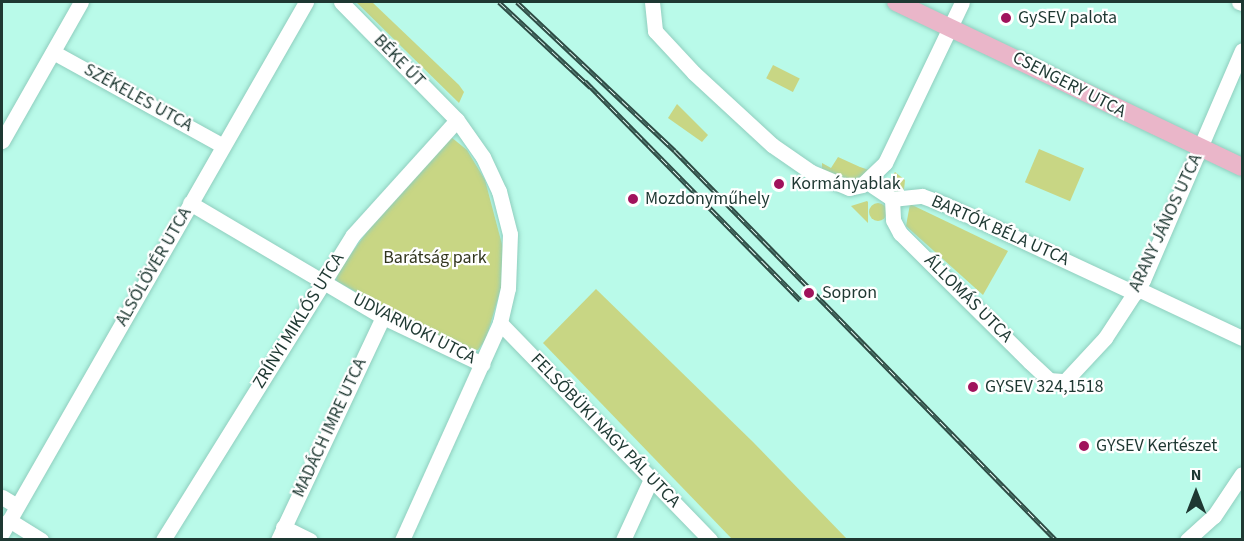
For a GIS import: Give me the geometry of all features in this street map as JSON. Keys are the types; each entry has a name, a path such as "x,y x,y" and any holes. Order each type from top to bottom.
{"main road":[{"name":"CSENGERY UTCA","path":"896,2 1242,167"}],"street":[{"path":"2,141 8,115 53,52 81,2"},
{"name":"ALSÓLÖVÉR UTCA","path":"5,526 306,2"},
{"name":"BÉKE ÚT","path":"341,2 457,120"},
{"path":"651,8 655,31 664,43 750,125 782,152 833,184 849,188 870,182 885,163 962,2"},
{"name":"ARANY JÁNOS UTCA","path":"1065,381 1105,338 1137,291 1242,50"},
{"name":"SZÉKELES UTCA","path":"53,52 223,146"},
{"path":"402,540 500,323 510,263 508,225 499,191 483,157 457,120"},
{"name":"ZRÍNYI MIKLÓS UTCA","path":"163,540 322,281 367,216 457,120"},
{"path":"870,182 892,199"},
{"name":"BARTÓK BÉLA UTCA","path":"892,199 922,196 944,204 1242,338"},
{"name":"ÁLLOMÁS UTCA","path":"892,199 893,220 900,233 1049,380 1065,381"},
{"name":"UDVARNOKI UTCA","path":"190,203 382,317 482,364"},
{"name":"MADÁCH IMRE UTCA","path":"280,534 382,317"},
{"name":"FELSŐBÜKI NAGY PÁL UTCA","path":"500,323 710,540"},
{"path":"1187,540 1214,516 1242,474"},
{"path":"623,540 651,479"},
{"path":"2,497 17,506"},
{"path":"5,526 42,540"},
{"path":"280,534 310,540"}],"green space":[{"path":"356,2 372,2 459,85 464,92 459,103"},
{"path":"773,65 800,79 793,92 766,78"},
{"path":"677,104 708,135 702,142 668,118"},
{"name":"Barátság park","path":"451,137 467,150 485,180 503,248 501,288 486,339 478,350 461,348 336,281 338,272 369,229"},
{"path":"1039,149 1084,168 1070,201 1025,182"},
{"path":"838,157 869,170 863,177 849,182 822,170 822,163 831,168"},
{"path":"895,172 905,180 904,190 897,193 885,188"},
{"path":"868,202 868,223 851,206"},
{"path":"878,203 884,206 887,212 884,218 878,221 872,218 869,212 872,206"},
{"path":"910,204 1008,251 983,295 906,226"},
{"path":"596,289 753,442 847,539 732,539 543,343"}],"railway":[{"path":"499,2 590,87"},
{"path":"517,2 675,151 1056,540"},
{"path":"585,81 800,300"}],"place":[{"name":"GySEV palota","path":"1006,18"},
{"name":"Kormányablak","path":"779,184"},
{"name":"Mozdonyműhely","path":"633,199"},
{"name":"Sopron","path":"809,293"},
{"name":"GYSEV 324,1518","path":"973,387"},
{"name":"GYSEV Kertészet","path":"1084,446"}]}
